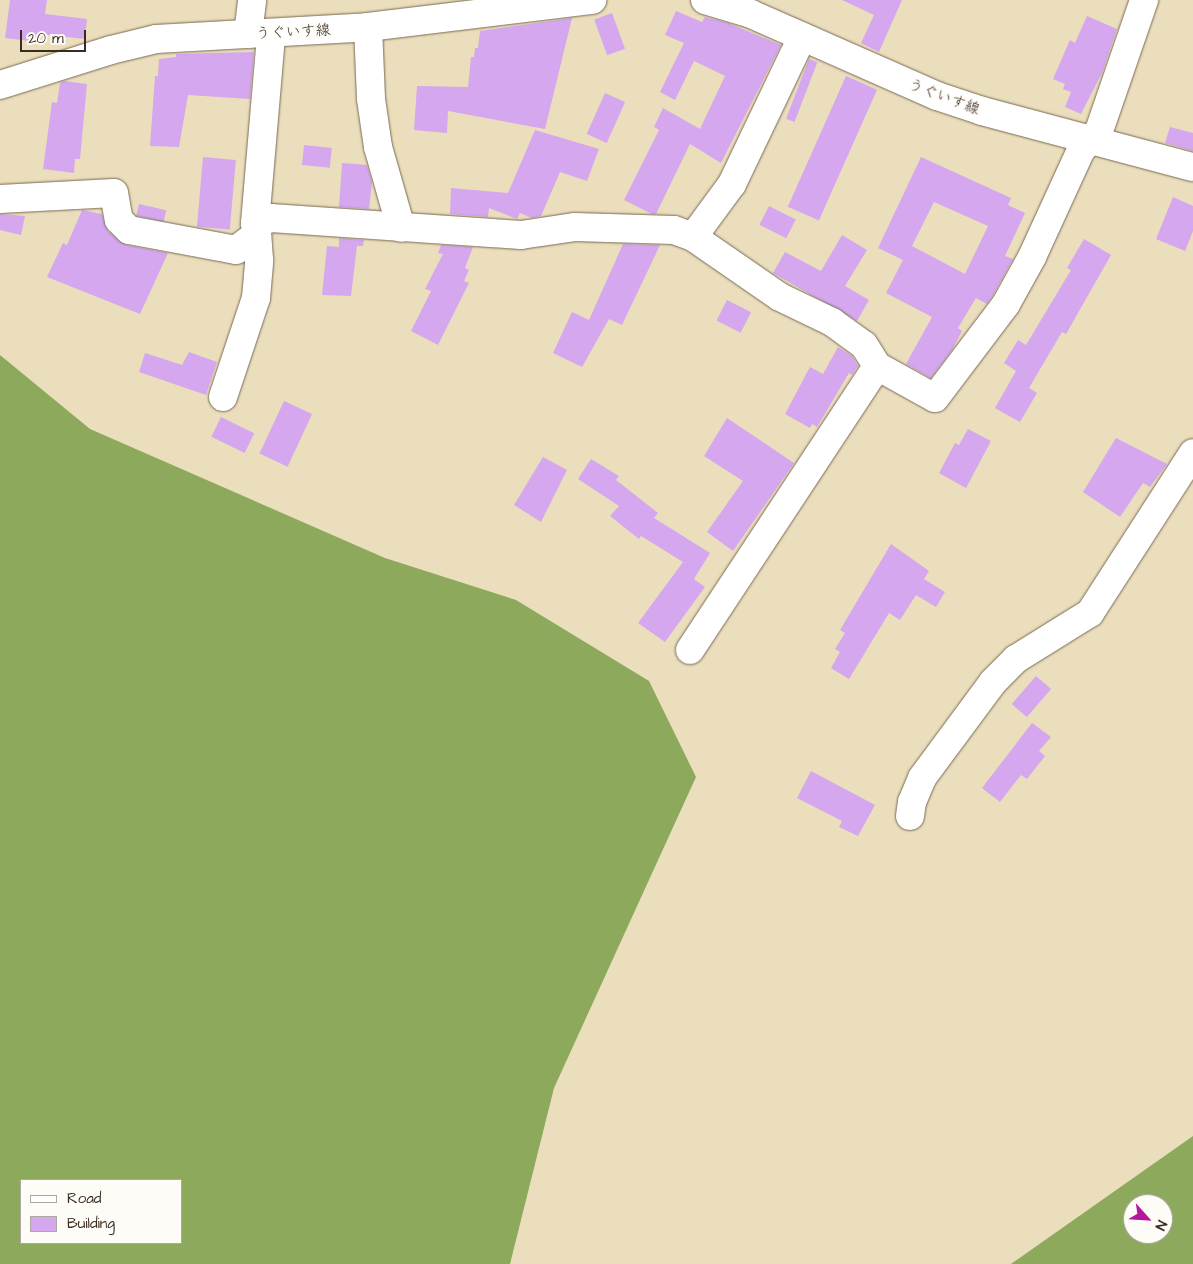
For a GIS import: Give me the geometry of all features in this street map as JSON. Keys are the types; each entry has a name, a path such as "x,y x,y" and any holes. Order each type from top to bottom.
{"street":[{"path":"224,397 256,298 259,260 256,229 259,34 252,0"},
{"name":"うぐいす線","path":"0,85 111,50 156,39 368,27 449,10 592,0"},
{"name":"うぐいす線","path":"705,0 751,14 946,99 1090,141 1193,167"},
{"path":"0,199 114,192 119,220 129,230 236,250 256,229 271,218 521,235 576,228 674,230 693,237 780,297 832,322 864,346 877,366 936,398 1006,304 1032,256 1081,150 1099,131 1115,92 1144,0"},
{"path":"368,27 371,99 378,147 401,228"},
{"path":"693,237 732,184 802,37"},
{"path":"690,650 877,366"},
{"path":"910,816 912,802 922,778 993,682 1016,658 1090,613 1193,453"}],"green space":[{"path":"0,355 90,429 385,558 516,600 649,681 696,777 554,1088 510,1264 0,1264"},
{"path":"1193,1136 1193,1264 1011,1264"}],"building":[{"path":"10,0 47,0 45,14 87,19 85,39 40,34 39,42 5,38"},
{"path":"842,0 902,0 879,52 861,43 874,15"},
{"path":"676,11 702,22 705,17 728,23 781,45 721,163 690,144 656,214 652,214 624,200 659,130 654,127 663,108 700,129 725,76 694,61 675,100 660,92 684,43 665,35"},
{"path":"612,13 625,49 607,55 594,19"},
{"path":"1087,16 1117,29 1102,73 1081,114 1065,107 1071,92 1063,89 1065,84 1053,79 1070,40 1075,43"},
{"path":"572,18 545,129 448,111 447,133 414,130 417,86 468,87 471,57 474,57 475,48 478,48 480,31"},
{"path":"254,52 250,99 188,95 179,147 150,146 155,76 158,76 159,59 176,57 176,54"},
{"path":"809,59 817,62 794,122 786,119"},
{"path":"846,76 877,90 819,220 788,207"},
{"path":"64,81 87,84 80,159 75,159 74,173 43,169 52,102 57,103 60,83"},
{"path":"605,93 625,102 607,143 587,134"},
{"path":"1170,127 1193,133 1193,151 1165,143"},
{"path":"535,130 599,149 587,181 560,172 541,216 532,218 520,213 517,219 489,208 488,217 450,214 451,188 508,193"},
{"path":"304,145 332,148 330,168 302,165"},
{"path":"203,157 236,160 230,230 197,227"},
{"path":"921,157 1011,198 1008,205 1025,213 1005,256 1013,259 993,295 987,304 976,298 958,328 962,331 952,350 931,378 906,364 932,317 886,293 903,260 878,248","holes":["934,202 988,226 965,274 912,246"]},
{"path":"342,163 367,165 372,182 369,209 339,207"},
{"path":"1173,197 1193,206 1193,231 1185,251 1156,239"},
{"path":"139,204 166,210 164,222 136,216"},
{"path":"769,206 796,220 786,238 759,225"},
{"path":"82,210 102,214 108,231 126,245 168,253 140,314 47,277 63,243 67,245"},
{"path":"0,214 25,216 21,235 0,230"},
{"path":"842,235 867,250 845,286 869,300 857,321 773,273 785,252 821,271"},
{"path":"339,238 364,240 363,246 357,246 351,296 322,295 327,246 339,247"},
{"path":"1084,239 1111,255 1066,334 1062,332 1029,388 1037,393 1020,422 995,408 1016,371 1004,363 1018,340 1026,345 1071,270 1067,268"},
{"path":"623,244 660,245 622,325 609,319 582,367 553,353 572,312 589,320"},
{"path":"441,245 473,247 465,268 469,270 464,281 469,283 438,345 411,331 431,291 425,289 443,254 438,253"},
{"path":"727,300 751,312 741,333 717,320"},
{"path":"838,347 852,356 858,366 852,375 849,373 817,427 812,424 810,428 785,414 810,367 823,374"},
{"path":"189,352 217,362 206,395 139,372 145,353 182,365"},
{"path":"284,401 312,414 288,467 259,454"},
{"path":"221,417 254,433 245,453 211,437"},
{"path":"727,418 794,463 733,551 707,532 743,481 704,456"},
{"path":"968,429 991,441 966,488 939,473 955,443 959,445"},
{"path":"1116,438 1167,464 1150,487 1143,483 1120,517 1083,492"},
{"path":"543,457 567,470 541,522 514,505"},
{"path":"591,459 619,476 616,480 658,513 654,518 710,553 694,579 705,587 665,642 638,623 683,562 641,536 639,539 610,516 619,506 578,479"},
{"path":"891,544 929,571 924,579 945,592 936,607 916,595 900,620 889,613 849,679 831,668 840,652 835,649 845,633 840,630"},
{"path":"1036,676 1051,689 1027,717 1012,704"},
{"path":"1032,723 1051,737 1039,751 1045,756 1027,779 1021,775 1000,802 982,788"},
{"path":"811,771 875,805 858,836 839,827 842,821 797,798"}]}
